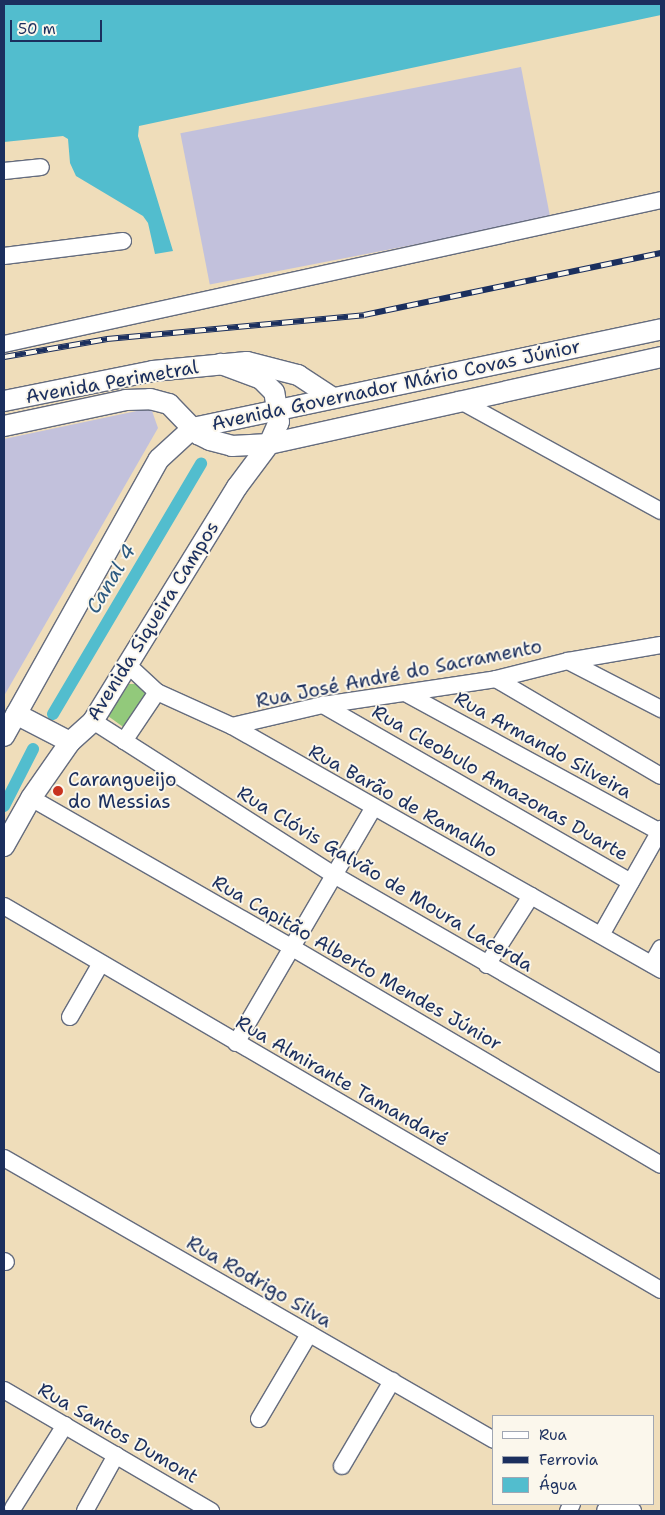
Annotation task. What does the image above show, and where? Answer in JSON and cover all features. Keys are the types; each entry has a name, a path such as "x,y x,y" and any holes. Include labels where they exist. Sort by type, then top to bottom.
{"main road":[{"name":"Avenida Governador Mário Covas Júnior","path":"193,428 278,408 661,329"},
{"name":"Avenida Governador Mário Covas Júnior","path":"193,428 221,444 269,444 459,400 661,357"},
{"name":"Avenida Perimetral","path":"4,401 153,371 247,362 268,365 298,376 333,398"},
{"path":"221,364 261,378 274,392 278,408"},
{"name":"Avenida Perimetral","path":"4,426 126,400 150,398 169,404 193,428"},
{"name":"Avenida Siqueira Campos","path":"4,846 66,740 93,721 237,486 269,444 279,422 278,408"},
{"path":"4,736 21,716 159,459 193,428"},
{"path":"21,716 66,740"},
{"path":"607,1511 614,1511"}],"street":[{"path":"4,171 42,167"},
{"path":"4,344 661,200"},
{"path":"4,256 123,241"},
{"path":"459,400 661,512"},
{"name":"Rua José André do Sacramento","path":"232,726 323,705 407,694 496,679 568,662 661,646"},
{"path":"568,662 661,708"},
{"name":"Rua Barão de Ramalho","path":"128,666 157,692 232,726 373,809 657,967"},
{"path":"496,679 661,776"},
{"path":"124,741 157,692"},
{"name":"Rua Armando Silveira","path":"407,694 660,831"},
{"name":"Rua Cleobulo Amazonas Duarte","path":"323,705 631,882"},
{"name":"Rua Clóvis Galvão de Moura Lacerda","path":"93,721 334,875 487,965 660,1062"},
{"name":"Rua Capitão Alberto Mendes Júnior","path":"31,798 291,947 661,1165"},
{"path":"236,1043 373,809"},
{"path":"601,935 660,831"},
{"path":"487,965 531,896"},
{"name":"Rua Almirante Tamandaré","path":"4,906 661,1290"},
{"path":"657,967 661,948"},
{"path":"70,1017 101,963"},
{"name":"Rua Rodrigo Silva","path":"5,1161 492,1439"},
{"path":"259,1419 309,1334"},
{"path":"342,1466 392,1381"},
{"name":"Rua Santos Dumont","path":"4,1390 116,1455 188,1505 211,1511"},
{"path":"13,1508 65,1425"},
{"path":"85,1511 116,1455"},
{"path":"610,1505 633,1511"}],"shaded area":[{"path":"521,67 550,218 210,284 180,133"},
{"path":"151,408 158,428 4,696 4,439"}],"green space":[{"path":"129,684 143,684 149,691 126,729 108,716"}],"water":[{"path":"4,4 661,4 661,15 139,126 138,136 173,251 155,254 148,223 143,216 76,176 70,163 68,139 63,136 4,142"}],"waterway":[{"name":"Canal 4","path":"53,714 201,464"},
{"name":"Canal 4","path":"4,806 33,749"}],"railway":[{"path":"4,357 107,339 364,315 661,253"}],"place":[{"name":"Carangueijo do Messias","path":"58,791"}]}
